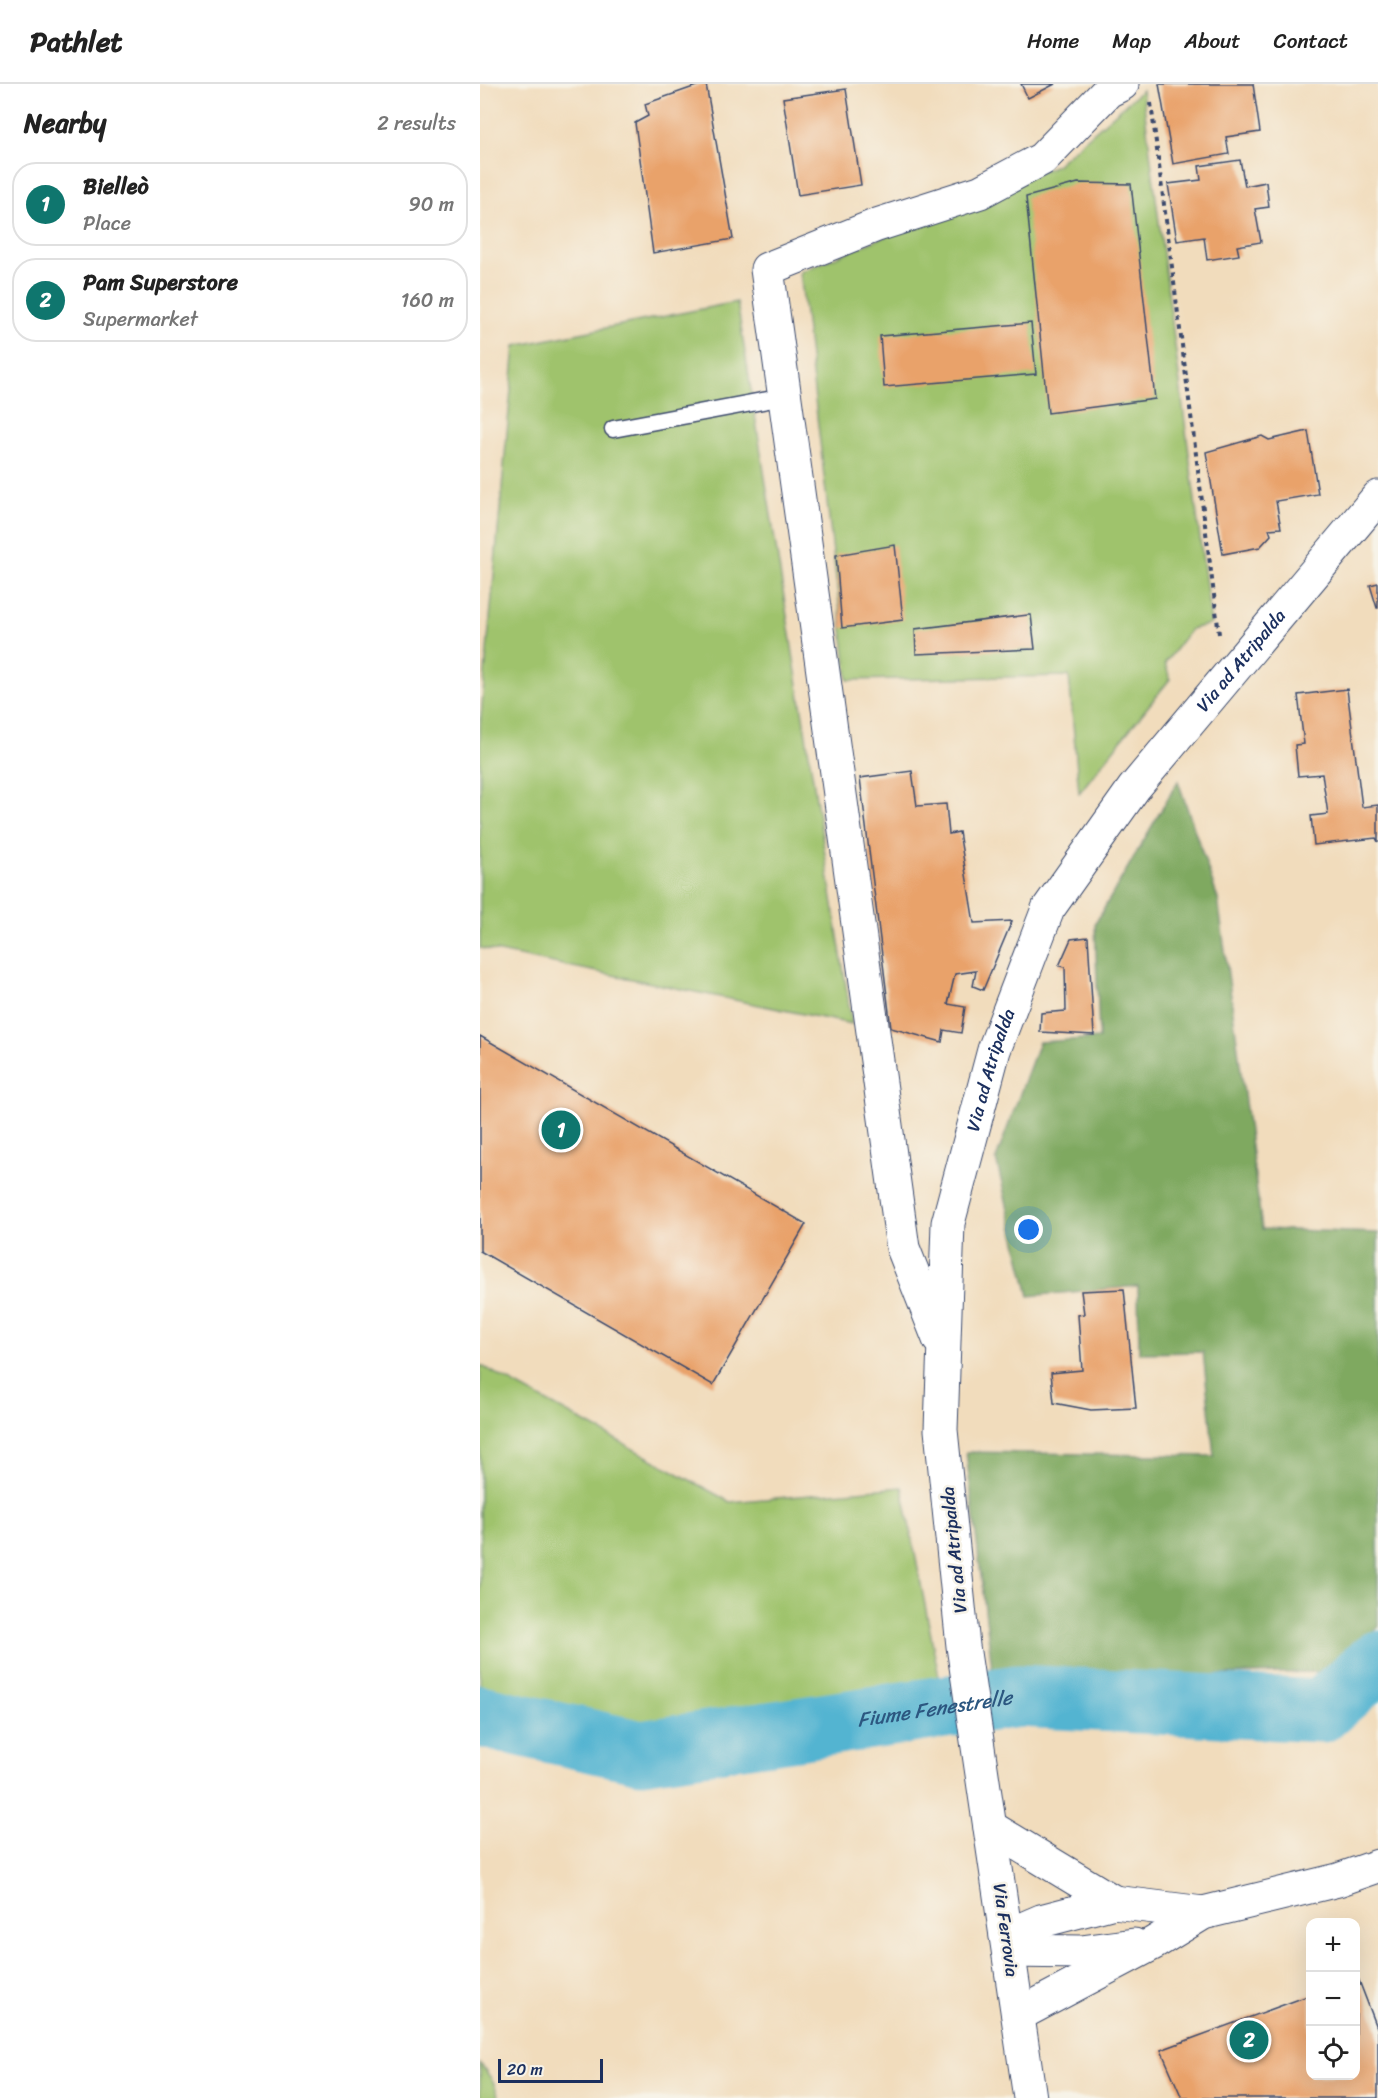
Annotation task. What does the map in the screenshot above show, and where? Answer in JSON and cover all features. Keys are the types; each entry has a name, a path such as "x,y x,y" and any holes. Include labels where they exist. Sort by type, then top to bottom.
{"street":[{"path":"944,1352 903,1248 767,269 877,225 980,192 1042,159 1108,91 1136,90"},
{"name":"Via ad Atripalda","path":"981,1762 963,1647 941,1430 948,1223 994,1050 1048,909 1134,788 1378,497"},
{"name":"Via Ferrovia","path":"981,1762 1030,2098"},
{"path":"990,1827 1114,1902"},
{"path":"1018,2015 1154,1943 1203,1913 1338,1880 1378,1866"},
{"path":"1008,1943 1041,1921 1114,1902 1203,1913"},
{"path":"1008,1943 1082,1952 1154,1943"}],"lane":[{"path":"614,429 784,397"}],"path":[{"path":"1136,90 1191,421 1225,680"}],"green space":[{"path":"1142,90 1211,624 1191,629 1165,663 1170,679 1079,793 1069,676 848,680 800,272 1056,165"},
{"path":"737,302 852,1024 480,948 480,727 515,346"},
{"path":"1178,781 1218,899 1262,1229 1378,1233 1378,1626 1345,1671 1215,1675 993,1676 966,1452 1214,1456 1203,1352 1139,1353 1138,1286 1029,1296 996,1159 1039,1042 1099,1038 1095,924"},
{"path":"480,1365 730,1502 902,1487 942,1692 646,1735 480,1704"},
{"path":"480,2063 493,2081 499,2098 480,2098"}],"building":[{"path":"706,84 733,239 653,253 635,123 648,116 645,104"},
{"path":"1021,84 1055,84 1028,98"},
{"path":"1159,84 1253,84 1260,132 1226,137 1229,154 1173,164"},
{"path":"846,89 861,185 798,195 783,98"},
{"path":"1240,160 1245,186 1266,182 1269,207 1255,209 1261,242 1237,246 1239,255 1207,260 1204,237 1177,241 1168,184 1201,180 1199,166"},
{"path":"1078,183 1131,184 1155,399 1048,413 1026,197"},
{"path":"1031,323 1036,374 884,387 880,336"},
{"path":"1308,431 1318,494 1276,501 1281,528 1269,529 1271,535 1260,547 1223,554 1206,452 1262,436 1269,440"},
{"path":"895,545 903,620 842,628 836,555"},
{"path":"1378,583 1378,608 1377,608 1370,585"},
{"path":"1031,615 1035,649 916,654 915,629"},
{"path":"1347,689 1362,807 1378,805 1378,842 1376,838 1314,845 1311,816 1328,814 1322,774 1298,776 1295,745 1304,744 1298,695"},
{"path":"912,771 917,806 946,804 949,834 959,832 974,923 1012,921 983,990 973,986 976,971 955,974 948,1004 965,1007 961,1033 944,1030 942,1042 891,1028 860,778"},
{"path":"1088,937 1094,1035 1040,1032 1041,1013 1066,1011 1065,967 1059,966 1071,939"},
{"path":"480,1036 806,1224 713,1385 480,1251"},
{"path":"1124,1289 1136,1408 1091,1410 1054,1403 1051,1373 1082,1370 1078,1315 1084,1314 1081,1291"},
{"path":"1360,1983 1378,2030 1378,2098 1182,2098 1161,2050 1306,1996 1306,2080 1360,2080"}],"waterway":[{"name":"Fiume Fenestrelle","path":"480,1716 641,1752 1018,1696 1321,1711 1378,1662"}],"place":[{"name":"Bielleò","path":"561,1130"},
{"name":"Pam Superstore","path":"1249,2040"}]}
